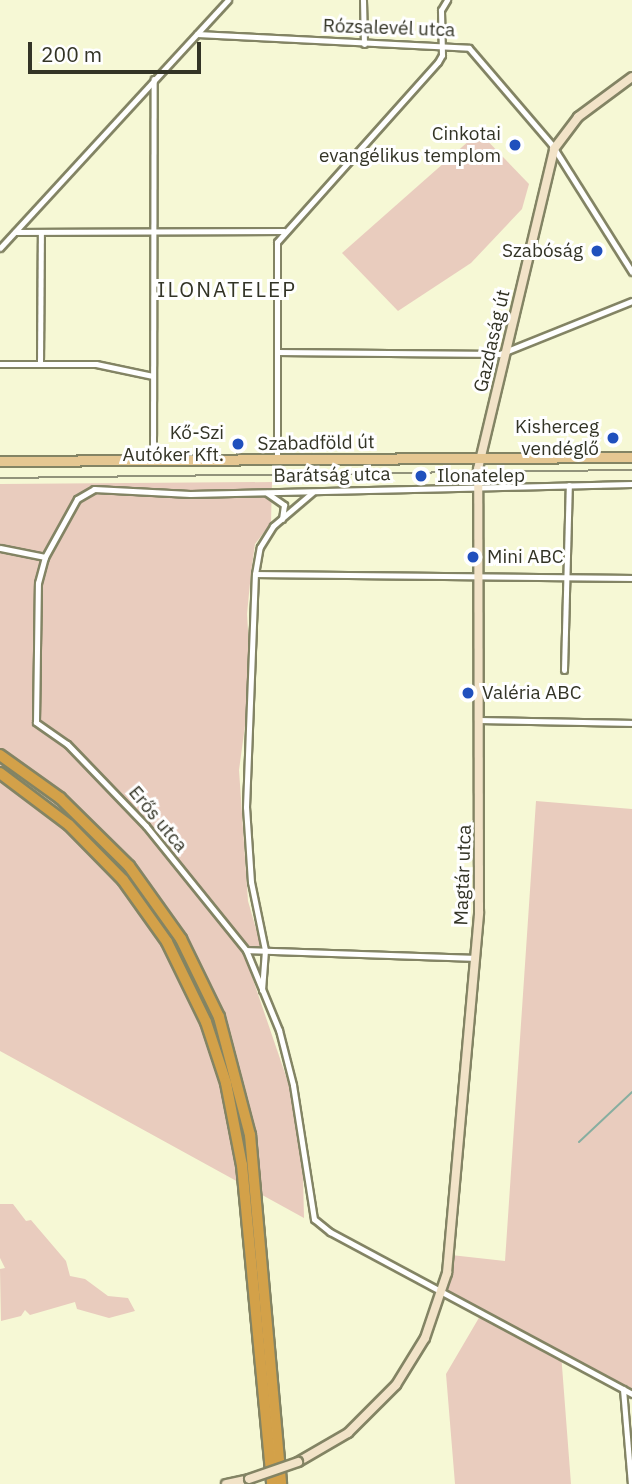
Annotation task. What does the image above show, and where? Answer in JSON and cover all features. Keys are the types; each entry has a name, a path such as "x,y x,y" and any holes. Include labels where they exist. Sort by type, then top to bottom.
{"highway":[{"path":"0,755 61,798 129,866 181,939 219,1017 237,1071 250,1135 281,1484"},
{"path":"0,773 55,813 123,880 167,942 206,1022 226,1083 242,1165 272,1484"}],"main road":[{"name":"Szabadföld út","path":"0,461 153,463 632,457"}],"street":[{"path":"0,248 228,0"},
{"path":"363,0 364,44"},
{"path":"277,462 277,242 284,231 438,62 443,47 441,10 447,0"},
{"name":"Rózsalevél utca","path":"197,34 469,48 480,56 554,149 632,272"},
{"path":"554,149 578,117 632,77"},
{"path":"153,463 154,79"},
{"name":"Gazdaság út","path":"481,458 554,149"},
{"path":"15,232 284,231"},
{"path":"40,364 41,232"},
{"path":"277,352 506,352 632,301"},
{"path":"0,364 96,364 153,376"},
{"name":"Magtár utca","path":"226,1484 298,1462 348,1433 390,1393 419,1349 443,1291 452,1246 475,958 481,720 481,458"},
{"name":"Barátság utca","path":"77,499 94,489 264,492 632,484"},
{"path":"564,670 569,485"},
{"path":"262,990 265,950 251,882 246,807 255,574 260,547 282,519 315,491"},
{"path":"264,492 281,499 282,519"},
{"name":"Erős utca","path":"77,499 46,557 38,583 36,722 67,744 138,817 246,950 293,1085 314,1219 443,1291"},
{"path":"0,548 46,557"},
{"path":"255,574 632,579"},
{"path":"481,720 632,723"},
{"path":"246,950 475,958"},
{"path":"443,1291 632,1394"},
{"path":"623,1389 631,1484"}],"shaded area":[{"path":"479,132 529,184 522,209 471,263 398,311 342,253"},
{"path":"272,482 271,523 255,544 251,573 247,614 251,682 239,770 248,901 263,953 245,956 290,1088 303,1175 304,1218 0,1051 0,484"},
{"path":"536,801 632,809 632,1390 561,1353 571,1484 455,1484 446,1374 480,1316 446,1295 451,1255 505,1261"},
{"path":"0,1204 13,1204 26,1221 31,1220 66,1261 70,1276 85,1279 108,1296 128,1298 135,1311 109,1318 77,1309 75,1302 30,1315 25,1310 21,1316 1,1321 0,1269 5,1268 0,1258"}],"waterway":[{"path":"579,1142 632,1092"}],"tram line":[{"path":"0,478 632,470"}],"place":[{"name":"Cinkotai evangélikus templom","path":"515,145"},
{"name":"Szabóság","path":"597,251"},
{"name":"Kisherceg vendéglő","path":"613,438"},
{"name":"Kő-Szi Autóker Kft.","path":"238,444"},
{"name":"Ilonatelep","path":"421,476"},
{"name":"Mini ABC","path":"473,557"},
{"name":"Valéria ABC","path":"468,693"}],"district":[{"name":"ILONATELEP","path":"227,289"}]}
